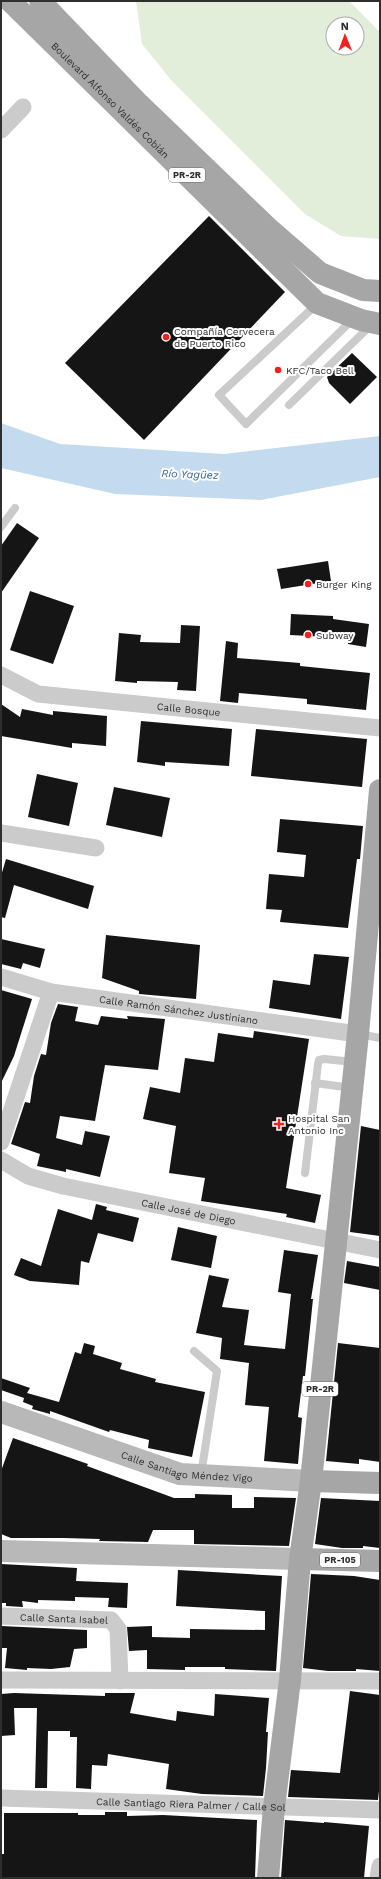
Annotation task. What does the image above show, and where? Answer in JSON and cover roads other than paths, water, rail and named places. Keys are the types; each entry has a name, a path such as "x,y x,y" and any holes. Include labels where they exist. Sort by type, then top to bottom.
{"main road":[{"name":"Boulevard Alfonso Valdés Cobián","path":"10,1 317,303 369,322"},
{"name":"Boulevard Alfonso Valdés Cobián","path":"40,1 139,104 267,227 320,273 363,290 380,291"},
{"path":"320,273 369,279 380,277"},
{"name":"PR-2R","path":"268,1878 274,1807 290,1680 300,1560 311,1481 335,1242 358,1034 375,901 380,790"},
{"name":"Calle Santiago Méndez Vigo","path":"311,1481 380,1483"},
{"name":"PR-105","path":"300,1560 380,1561"}],"street":[{"path":"1,130 23,107"},
{"name":"Calle Bosque","path":"1,675 38,694 380,728"},
{"path":"1,833 96,848"},
{"name":"Calle Ramón Sánchez Justiniano","path":"1,977 51,992 358,1034"},
{"path":"1,1142 51,992"},
{"name":"Calle José de Diego","path":"1,1160 28,1176 63,1186 380,1250"},
{"name":"Calle Santiago Méndez Vigo","path":"1,1412 180,1474 311,1481"},
{"path":"1,1551 300,1560"},
{"name":"Calle Santa Isabel","path":"1,1616 111,1620 118,1629 120,1681"},
{"path":"1,1680 380,1681"},
{"name":"Calle Santiago Riera Palmer / Calle Sol","path":"1,1798 380,1810"},
{"path":"378,1878 380,1866"}],"lane":[{"path":"317,303 219,395 246,424 369,322"},
{"path":"289,405 369,322"},
{"path":"1,527 15,508"},
{"path":"358,1034 380,1038"},
{"path":"305,1173 319,1060 324,1059 355,1062"},
{"path":"315,1083 352,1088"},
{"path":"194,1351 217,1371 200,1476"}],"water":[{"name":"Río Yagüez","path":"1,423 60,444 224,454 380,436 380,477 261,500 115,494 1,468"}],"place":[{"name":"Compañía Cervecera de Puerto Rico","path":"166,337"},
{"name":"KFC/Taco Bell","path":"278,370"},
{"name":"Burger King","path":"308,584"},
{"name":"Subway","path":"308,635"},
{"name":"Hospital San Antonio Inc","path":"279,1124"}]}
